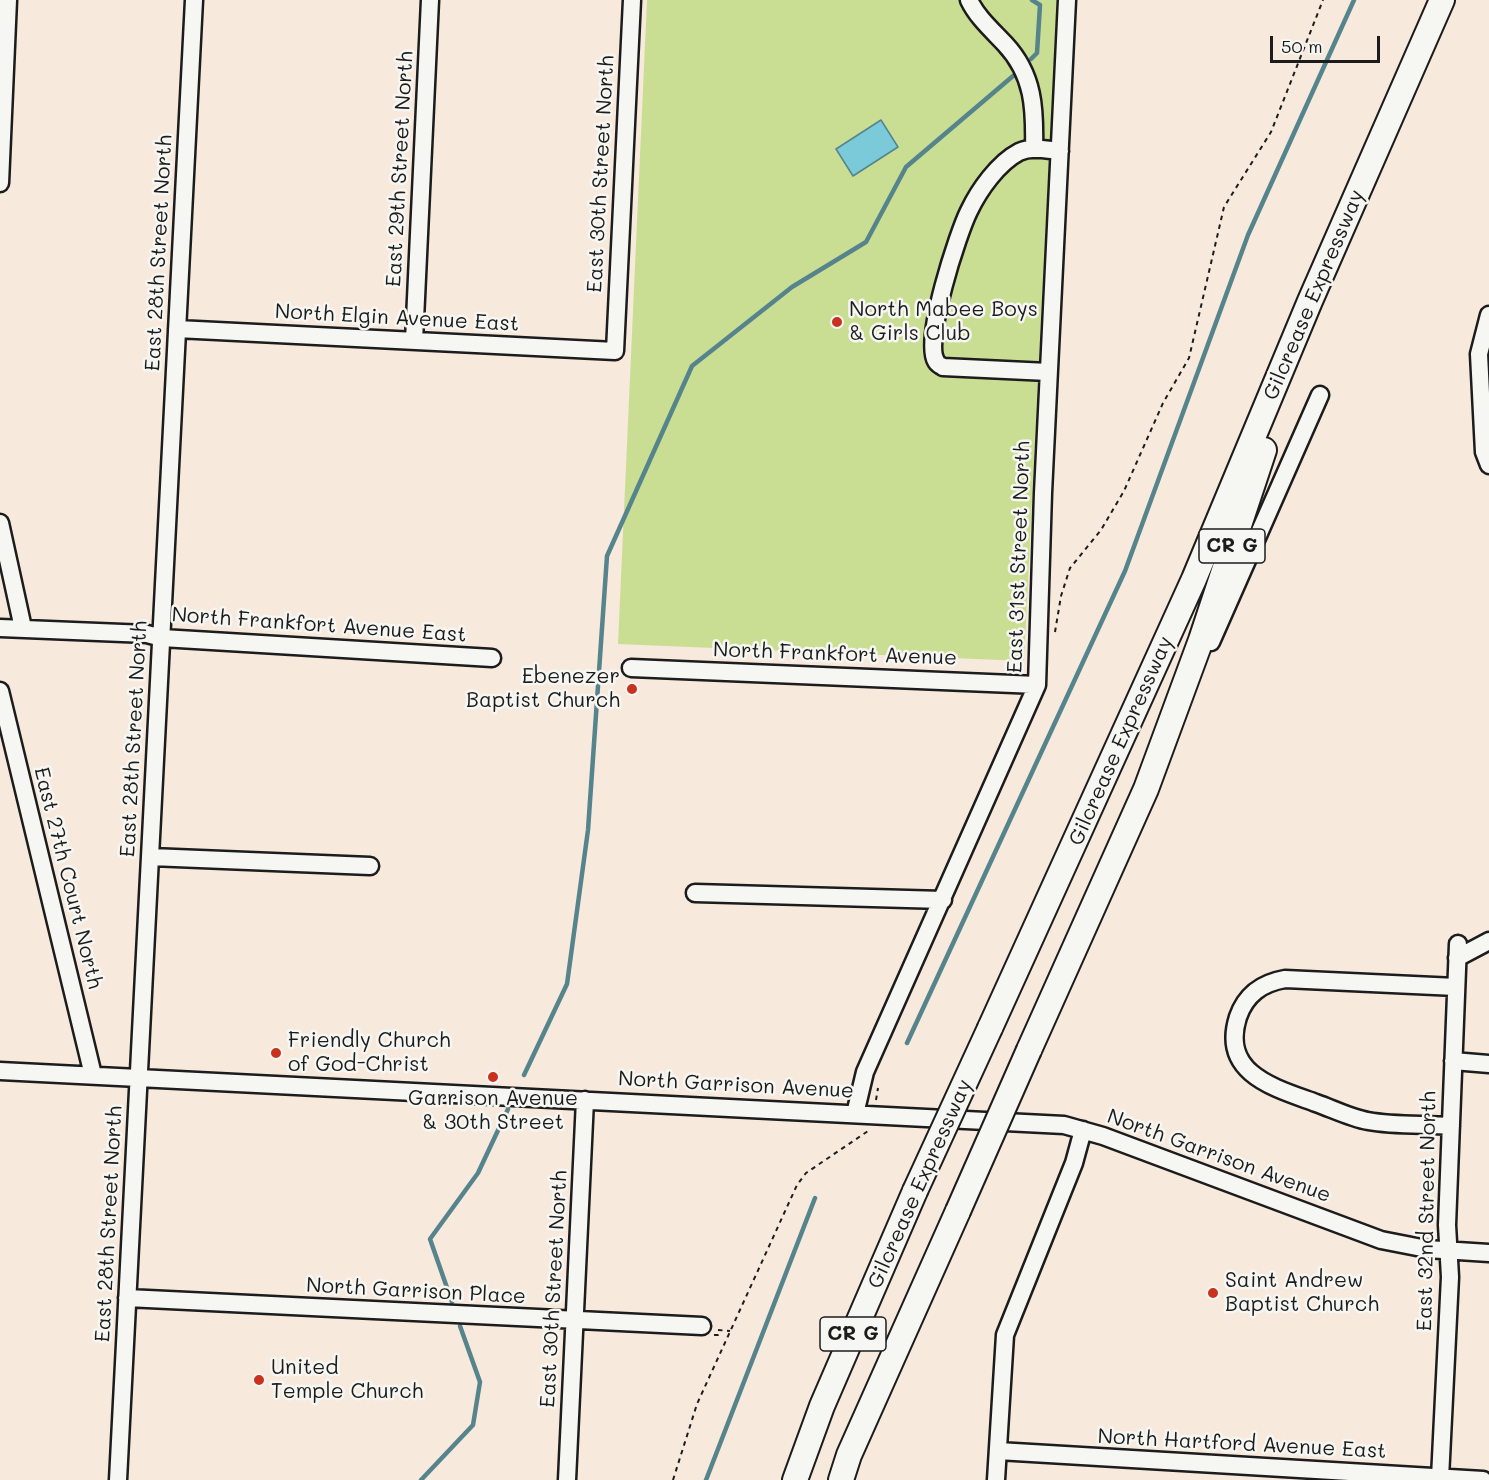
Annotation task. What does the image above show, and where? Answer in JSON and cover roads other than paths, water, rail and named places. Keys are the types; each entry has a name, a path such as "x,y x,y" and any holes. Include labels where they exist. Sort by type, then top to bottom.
{"highway":[{"name":"Gilcrease Expressway","path":"795,1480 822,1406 915,1191 1194,579 1310,301 1442,0"},
{"name":"CR G","path":"1146,789 1202,640 1288,377 1310,301"},
{"name":"Gilcrease Expressway","path":"841,1480 854,1444 1146,789"}],"street":[{"path":"0,183 8,0"},
{"name":"East 28th Street North","path":"118,1480 194,0"},
{"name":"East 29th Street North","path":"414,341 430,0"},
{"name":"East 30th Street North","path":"615,351 632,0"},
{"path":"969,0 975,12 1011,51 1026,73 1034,107 1034,149"},
{"name":"East 31st Street North","path":"855,1114 865,1072 1037,685 1048,372 1067,0"},
{"path":"1048,372 943,367 936,361 934,352 940,300 969,211 989,180 1009,160 1022,151 1034,149 1060,151"},
{"path":"1488,319 1479,354 1479,387 1484,452 1489,465"},
{"name":"North Elgin Avenue East","path":"177,329 615,351"},
{"name":"Gilcrease Expressway","path":"1146,789 1320,395"},
{"path":"0,523 23,628"},
{"name":"North Frankfort Avenue East","path":"0,628 147,634 162,638 492,658"},
{"name":"North Frankfort Avenue","path":"631,668 1037,685"},
{"name":"East 27th Court North","path":"0,691 93,1075"},
{"path":"151,857 370,866"},
{"path":"695,894 943,900"},
{"name":"East 32nd Street North","path":"1440,1478 1450,1277 1448,1251 1451,1126 1458,951 1489,941"},
{"path":"1451,1126 1368,1121 1270,1086 1245,1067 1235,1040 1242,1006 1248,997 1270,982 1285,979 1456,987"},
{"path":"1453,1061 1489,1064"},
{"name":"North Garrison Avenue","path":"0,1071 1043,1123 1083,1130 1381,1240 1406,1246 1489,1253"},
{"name":"East 30th Street North","path":"567,1480 585,1100"},
{"path":"996,1480 1005,1335 1074,1163 1083,1130"},
{"name":"North Garrison Place","path":"127,1298 575,1322 702,1326"},
{"name":"North Hartford Avenue East","path":"998,1451 1484,1480"}],"water":[{"path":"881,120 898,147 853,176 836,149"}],"waterway":[{"path":"1031,59 1037,53 1040,5 1032,0"},
{"path":"907,1043 1125,571 1248,235 1354,0"},
{"path":"524,1075 567,984 588,830 607,556 692,366 792,287 866,242 906,167 1013,76"},
{"path":"452,1302 430,1239 478,1173 508,1109"},
{"path":"706,1480 815,1198"},
{"path":"421,1480 473,1425 480,1382 460,1326"}],"place":[{"name":"North Mabee Boys & Girls Club","path":"837,322"},
{"name":"Ebenezer Baptist Church","path":"632,689"},
{"name":"Friendly Church of God-Christ","path":"276,1053"},
{"name":"Garrison Avenue & 30th Street","path":"493,1077"},
{"name":"Saint Andrew Baptist Church","path":"1213,1293"},
{"name":"United Temple Church","path":"259,1380"}]}
